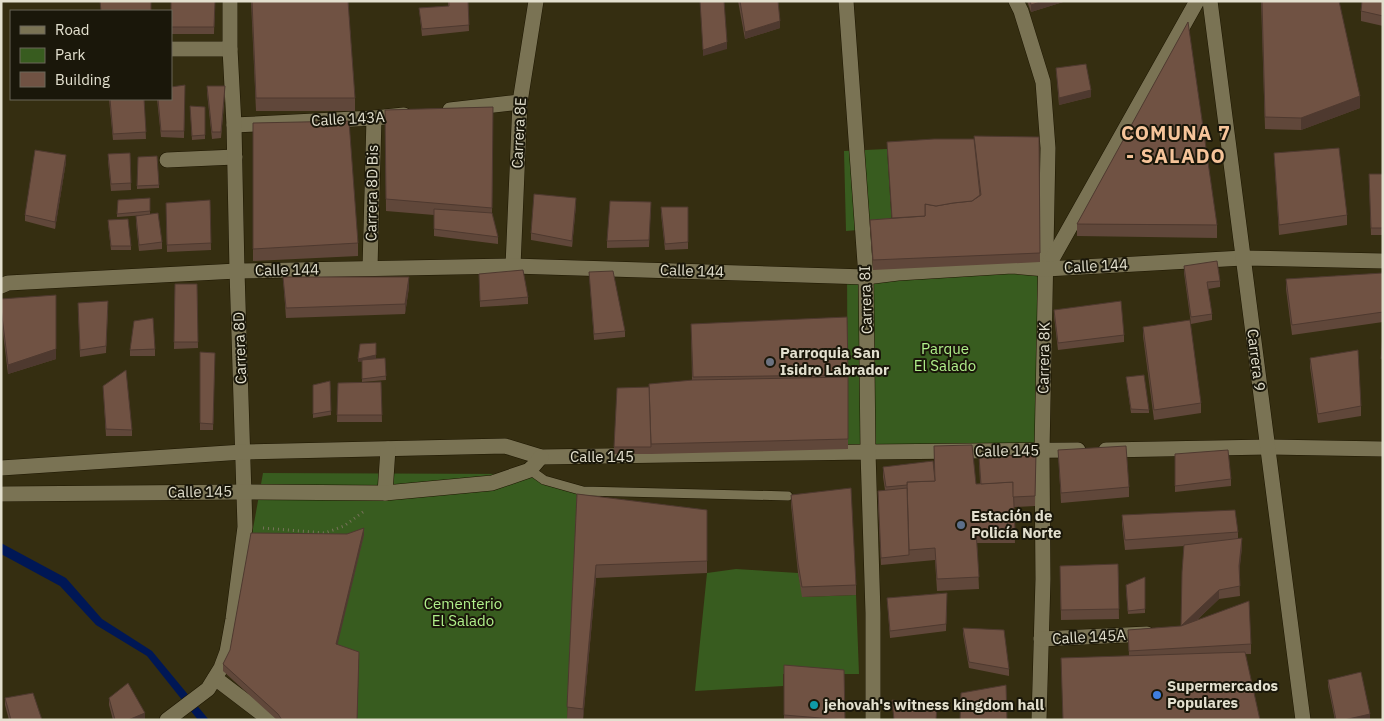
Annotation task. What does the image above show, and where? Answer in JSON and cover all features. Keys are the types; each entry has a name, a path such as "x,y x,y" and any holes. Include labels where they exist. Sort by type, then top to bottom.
{"street":[{"name":"Carrera 8D","path":"211,683 226,652 234,618 245,527 230,1"},
{"name":"Carrera 8E","path":"513,266 520,102 536,1"},
{"name":"Carrera 8I","path":"846,1 866,277 868,452 873,613 873,720"},
{"name":"Carrera 8K","path":"1016,1 1021,11 1043,82 1048,148 1042,450 1041,639 1038,720"},
{"path":"1046,269 1197,1"},
{"name":"Carrera 9","path":"1210,1 1303,720"},
{"path":"172,49 230,49"},
{"name":"Calle 143A","path":"234,125 374,118 520,102"},
{"name":"Carrera 8D Bis","path":"370,268 374,118"},
{"path":"167,160 235,157"},
{"name":"Calle 144","path":"1,286 8,283 237,271 370,268 513,266 866,277 898,273 1012,266 1046,269 1243,258 1383,261"},
{"name":"Calle 145","path":"1,468 243,452 505,446 534,455 1268,447 1383,449"},
{"path":"384,493 388,449"},
{"path":"530,470 534,455"},
{"path":"20,466 22,494"},
{"name":"Calle 145","path":"1,494 384,493 492,483 530,470"},
{"name":"Calle 145A","path":"1041,639 1166,633"},
{"path":"173,716 211,683 270,720"}],"lane":[{"path":"530,470 544,480 583,491 788,496"}],"path":[{"path":"245,527 325,533 344,526 384,493"}],"green space":[{"path":"887,149 892,227 846,231 844,151"},
{"name":"Parque El Salado","path":"1040,262 1035,446 848,449 847,272"},
{"name":"Cementerio El Salado","path":"263,473 527,474 578,485 567,720 357,720 359,659 336,651 251,540"},
{"path":"736,569 798,573 803,597 856,595 859,674 783,674 783,686 695,691 707,573"}],"shaded area":[{"path":"1,543 66,578 102,619 152,651 209,720 198,720 147,656 96,625 60,586 1,554"}],"building":[{"path":"100,1 151,1 151,10 101,10"},
{"path":"171,1 215,1 214,27 172,27"},
{"path":"252,1 348,1 355,98 256,98"},
{"path":"449,1 468,1 469,25 422,29 419,8 449,6"},
{"path":"700,1 724,1 727,42 703,50"},
{"path":"740,1 778,1 780,21 745,32"},
{"path":"1030,1 1043,1 1031,5"},
{"path":"1262,1 1339,1 1360,96 1301,118 1265,117"},
{"path":"1362,1 1383,1 1383,16 1361,11"},
{"path":"1188,22 1217,225 1077,224"},
{"path":"1086,64 1091,90 1059,98 1056,68"},
{"path":"185,85 184,131 161,131 158,100 172,100 172,87"},
{"path":"207,86 225,86 221,132 212,132"},
{"path":"110,100 144,100 146,132 113,134"},
{"path":"190,106 205,107 205,135 192,136"},
{"path":"493,107 492,208 386,199 385,110"},
{"path":"349,121 358,243 253,249 253,123"},
{"path":"974,136 1039,137 1040,253 873,260 870,220 925,216 925,204 936,206 972,201 981,195"},
{"path":"974,139 980,195 972,201 936,206 925,204 925,216 892,218 887,142"},
{"path":"1339,148 1347,215 1279,225 1274,153"},
{"path":"35,150 66,155 55,222 25,215"},
{"path":"130,153 131,183 111,184 108,154"},
{"path":"157,156 159,185 137,186 138,157"},
{"path":"1369,174 1383,174 1383,228 1371,228"},
{"path":"534,194 576,198 572,241 531,233"},
{"path":"150,198 150,211 117,214 118,200"},
{"path":"210,200 211,243 167,245 166,203"},
{"path":"610,201 651,202 649,240 607,241"},
{"path":"661,207 688,207 688,242 665,244"},
{"path":"434,209 492,213 498,237 434,229"},
{"path":"158,213 162,242 139,245 136,216"},
{"path":"128,219 131,246 111,246 108,220"},
{"path":"1217,261 1220,281 1207,282 1212,314 1191,317 1184,266"},
{"path":"523,270 528,297 480,301 479,274"},
{"path":"613,271 625,331 594,334 589,272"},
{"path":"1383,273 1383,312 1292,325 1286,279"},
{"path":"283,277 409,277 405,304 286,308"},
{"path":"175,284 197,284 198,342 174,342"},
{"path":"56,295 56,349 8,365 1,299"},
{"path":"108,301 106,346 80,350 78,303"},
{"path":"1121,301 1124,335 1058,343 1054,310"},
{"name":"Parroquia San Isidro Labrador","path":"847,317 848,375 693,377 691,324"},
{"path":"153,318 155,349 130,350 134,321"},
{"path":"1190,320 1201,403 1154,410 1143,327"},
{"path":"1383,335 1383,358 1381,359"},
{"path":"376,343 376,355 358,359 360,344"},
{"path":"1358,350 1361,406 1318,414 1310,358"},
{"path":"200,352 215,353 213,424 200,423"},
{"path":"385,358 386,376 362,379 362,360"},
{"path":"126,370 132,430 106,429 103,386"},
{"path":"1144,375 1149,410 1131,409 1126,377"},
{"path":"848,377 848,439 651,444 649,384 693,380"},
{"path":"330,381 331,411 313,414 313,385"},
{"path":"381,382 382,415 337,415 338,383"},
{"path":"649,387 651,447 614,447 617,388"},
{"name":"Estación de Policía Norte","path":"972,445 976,484 1013,482 1015,530 976,531 979,577 937,579 935,548 909,550 907,482 935,481 934,446"},
{"path":"1126,446 1129,487 1061,493 1058,450"},
{"path":"1228,450 1231,479 1175,486 1175,454"},
{"path":"1036,454 1035,496 1013,497 1013,482 981,484 979,457"},
{"path":"933,461 935,481 907,482 907,485 886,487 883,467"},
{"path":"851,488 856,585 802,587 791,495"},
{"path":"907,488 909,555 881,558 878,491"},
{"path":"577,494 707,510 707,561 596,565 583,709 567,707"},
{"path":"1235,510 1238,532 1125,540 1122,515"},
{"path":"364,528 336,644 359,652 357,720 282,720 278,714 223,664 230,650 251,533 347,534"},
{"path":"1242,538 1239,566 1240,586 1219,590 1181,626 1184,545"},
{"path":"1118,564 1119,609 1061,610 1060,566"},
{"path":"1145,577 1145,609 1128,611 1126,585"},
{"path":"947,593 946,624 890,631 887,598"},
{"path":"1249,601 1251,644 1129,651 1128,630 1181,626"},
{"path":"963,628 1004,630 1009,669 969,662"},
{"name":"Supermercados Populares","path":"1245,652 1260,720 1063,720 1061,658"},
{"name":"jehovah's witness kingdom hall","path":"784,665 844,670 845,720 784,715"},
{"path":"1361,672 1370,714 1336,720 1328,680"},
{"path":"128,683 145,713 128,720 115,720 109,698"},
{"path":"1006,685 1007,720 960,720 961,693"},
{"path":"33,693 42,720 11,720 5,698"},
{"path":"892,700 937,706 936,720 894,720"}],"place":[{"name":"Parroquia San Isidro Labrador","path":"770,362"},
{"name":"Estación de Policía Norte","path":"961,525"},
{"name":"Supermercados Populares","path":"1157,695"},
{"name":"jehovah's witness kingdom hall","path":"814,705"}],"district":[{"name":"COMUNA 7 - SALADO","path":"1176,144"}]}
